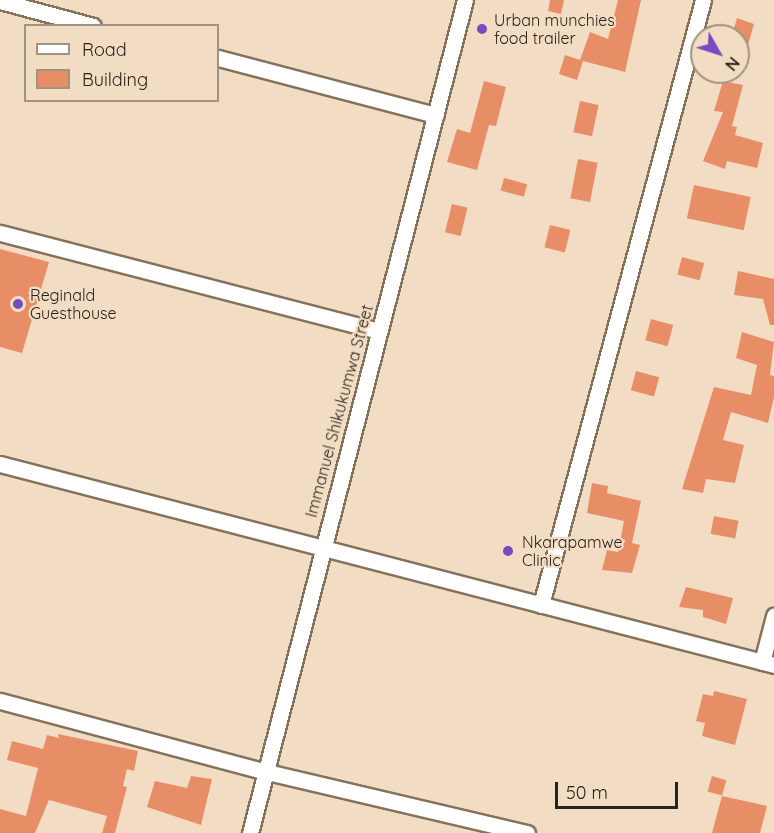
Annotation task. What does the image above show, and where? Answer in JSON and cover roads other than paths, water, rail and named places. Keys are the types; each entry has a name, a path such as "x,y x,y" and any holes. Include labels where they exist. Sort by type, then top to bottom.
{"street":[{"name":"Immanuel Shikukumwa Street","path":"250,833 267,772 321,546 465,0"},
{"path":"541,605 703,0"},
{"path":"0,1 86,24"},
{"path":"219,58 436,115"},
{"path":"0,233 379,331"},
{"path":"0,464 768,663 774,616"},
{"path":"0,701 267,772 527,833"}],"place":[{"name":"Urban munchies food trailer","path":"482,29"},
{"name":"Reginald Guesthouse","path":"18,304"},
{"name":"Nkarapamwe Clinic","path":"508,551"}]}
